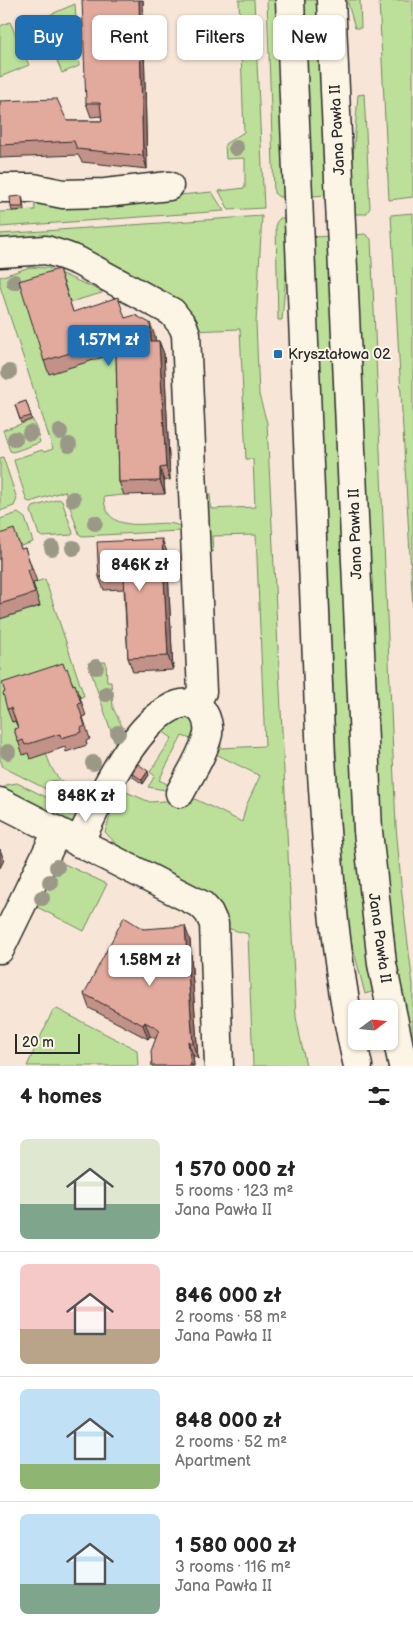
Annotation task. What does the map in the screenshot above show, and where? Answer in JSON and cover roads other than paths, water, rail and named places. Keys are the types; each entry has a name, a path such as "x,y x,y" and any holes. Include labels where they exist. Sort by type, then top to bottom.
{"main road":[{"path":"290,0 321,759 328,862 342,989 358,1066"},
{"name":"Jana Pawła II","path":"331,0 368,831 382,964 403,1066"},
{"path":"0,188 33,188 63,194 105,193 169,186"},
{"path":"0,253 46,250 78,261 172,312 183,326 186,334 202,692 193,704"},
{"path":"0,949 68,838 96,810 140,735 154,720 172,707 187,702 193,704 206,718 208,732 205,744 180,793"},
{"path":"0,802 68,838 154,879 202,904 207,909 212,918 219,1066"}],"place":[{"name":"Kryształowa 02","path":"278,354"}]}
